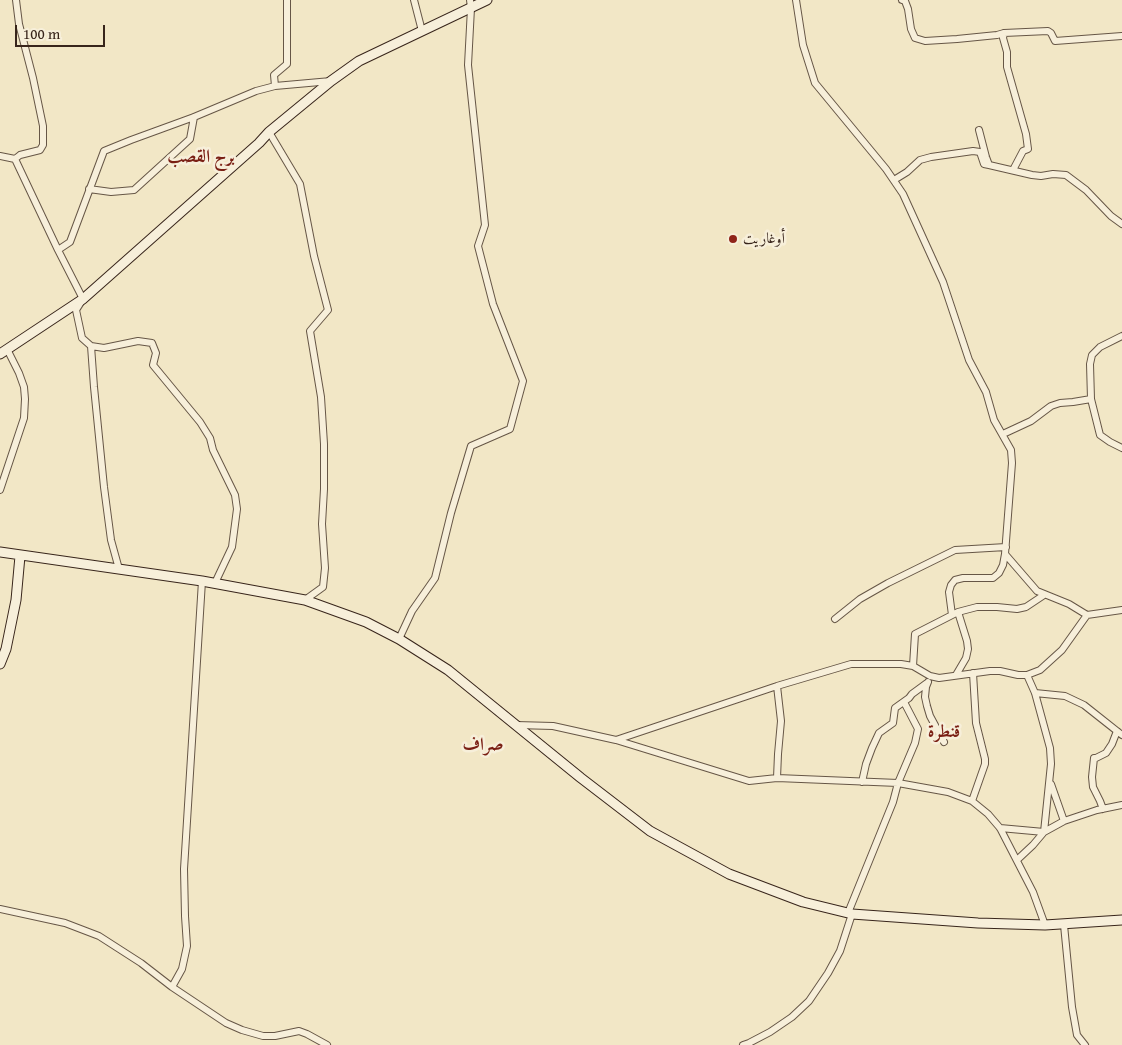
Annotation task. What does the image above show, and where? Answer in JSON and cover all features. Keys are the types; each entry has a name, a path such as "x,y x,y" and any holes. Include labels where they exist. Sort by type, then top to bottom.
{"main road":[{"path":"4,351 83,299 259,143 269,132 331,81 361,60 422,31 470,4 488,0"},
{"path":"0,552 202,581 304,600 366,622 448,670 650,831 728,874 803,902 850,914 978,923 1064,925 1122,920"},
{"path":"0,664 6,649 16,600 20,556"}],"street":[{"path":"0,156 15,159 20,155 40,150 42,145 43,126 19,24 16,0"},
{"path":"274,86 274,75 287,64 287,0"},
{"path":"414,0 422,31"},
{"path":"796,0 803,45 815,83 886,169 902,194 943,282 969,360 986,392 994,420 1011,450 1012,463 1006,551 1003,565 999,573 993,578 963,578 955,580 949,592 955,614 968,641 966,658 956,675"},
{"path":"902,0 906,1 911,29 915,38 925,41 956,40 1004,33 1048,31 1055,41 1122,36"},
{"path":"399,640 412,611 435,578 451,513 471,446 510,428 523,382 493,304 478,246 485,224 468,65 470,4"},
{"path":"1004,33 1007,67 1026,134 1028,149 1023,151 1012,170"},
{"path":"58,250 70,242 104,151 194,118 256,91 274,86 331,81"},
{"path":"89,189 111,192 134,190 190,139 194,118"},
{"path":"979,130 989,165"},
{"path":"269,132 300,184 314,256 328,310 310,331 321,397 324,444 322,524 325,568 323,587 304,600"},
{"path":"981,138 978,145 984,164 1032,175 1066,175 1086,190 1111,216 1122,224"},
{"path":"894,180 907,172 920,160 973,151 980,152"},
{"path":"15,159 83,299 76,310 82,338 91,346 104,348 138,342 152,343 156,353 153,365 194,414 210,438 213,450 235,495 237,509 232,546 214,583"},
{"path":"1122,336 1100,347 1092,355 1090,364 1091,399 1100,435 1122,448"},
{"path":"91,346 104,487 112,540 119,569"},
{"path":"0,490 24,418 25,399 24,388 19,374 4,351"},
{"path":"1003,434 1031,420 1051,406 1091,399"},
{"path":"835,619 860,599 955,550 1006,551"},
{"path":"1006,551 1037,591 1044,595 1069,604 1087,614 1122,610"},
{"path":"172,987 182,969 188,946 184,916 184,869 202,581"},
{"path":"913,666 915,634 955,614 976,607 997,606 1017,609 1044,595"},
{"path":"616,740 777,686 851,664 901,664 913,666 930,676 939,678 990,671 1027,675 1040,670 1062,650 1087,614"},
{"path":"972,801 985,764 976,723 974,673"},
{"path":"1027,675 1035,693 1050,748 1050,781 1044,832"},
{"path":"930,676 925,696 926,706 944,742"},
{"path":"862,782 872,748 879,733 893,723 895,708 927,684"},
{"path":"777,686 781,721 777,778"},
{"path":"1035,693 1065,696 1078,702 1120,733 1106,753 1094,758 1093,787 1103,809"},
{"path":"743,1045 770,1032 792,1017 808,1001 828,973 840,951 850,914 893,802 898,783 915,743 918,730 904,702"},
{"path":"516,725 553,726 616,740 749,782 777,778 898,783 948,792 972,801 988,814 1000,828 1033,892 1045,925"},
{"path":"1050,781 1064,822"},
{"path":"1017,860 1044,832 1064,822 1103,809 1122,805"},
{"path":"1000,828 1044,832"},
{"path":"0,909 65,924 99,936 226,1023 242,1030 263,1036 299,1032 307,1034 327,1045"},
{"path":"1064,925 1072,1007 1077,1036 1085,1045"}],"place":[{"name":"أوغاريت","path":"733,239"}],"district":[{"name":"برج القصب","path":"201,157"},
{"name":"قنطرة","path":"944,732"},
{"name":"صراف","path":"483,745"}]}
